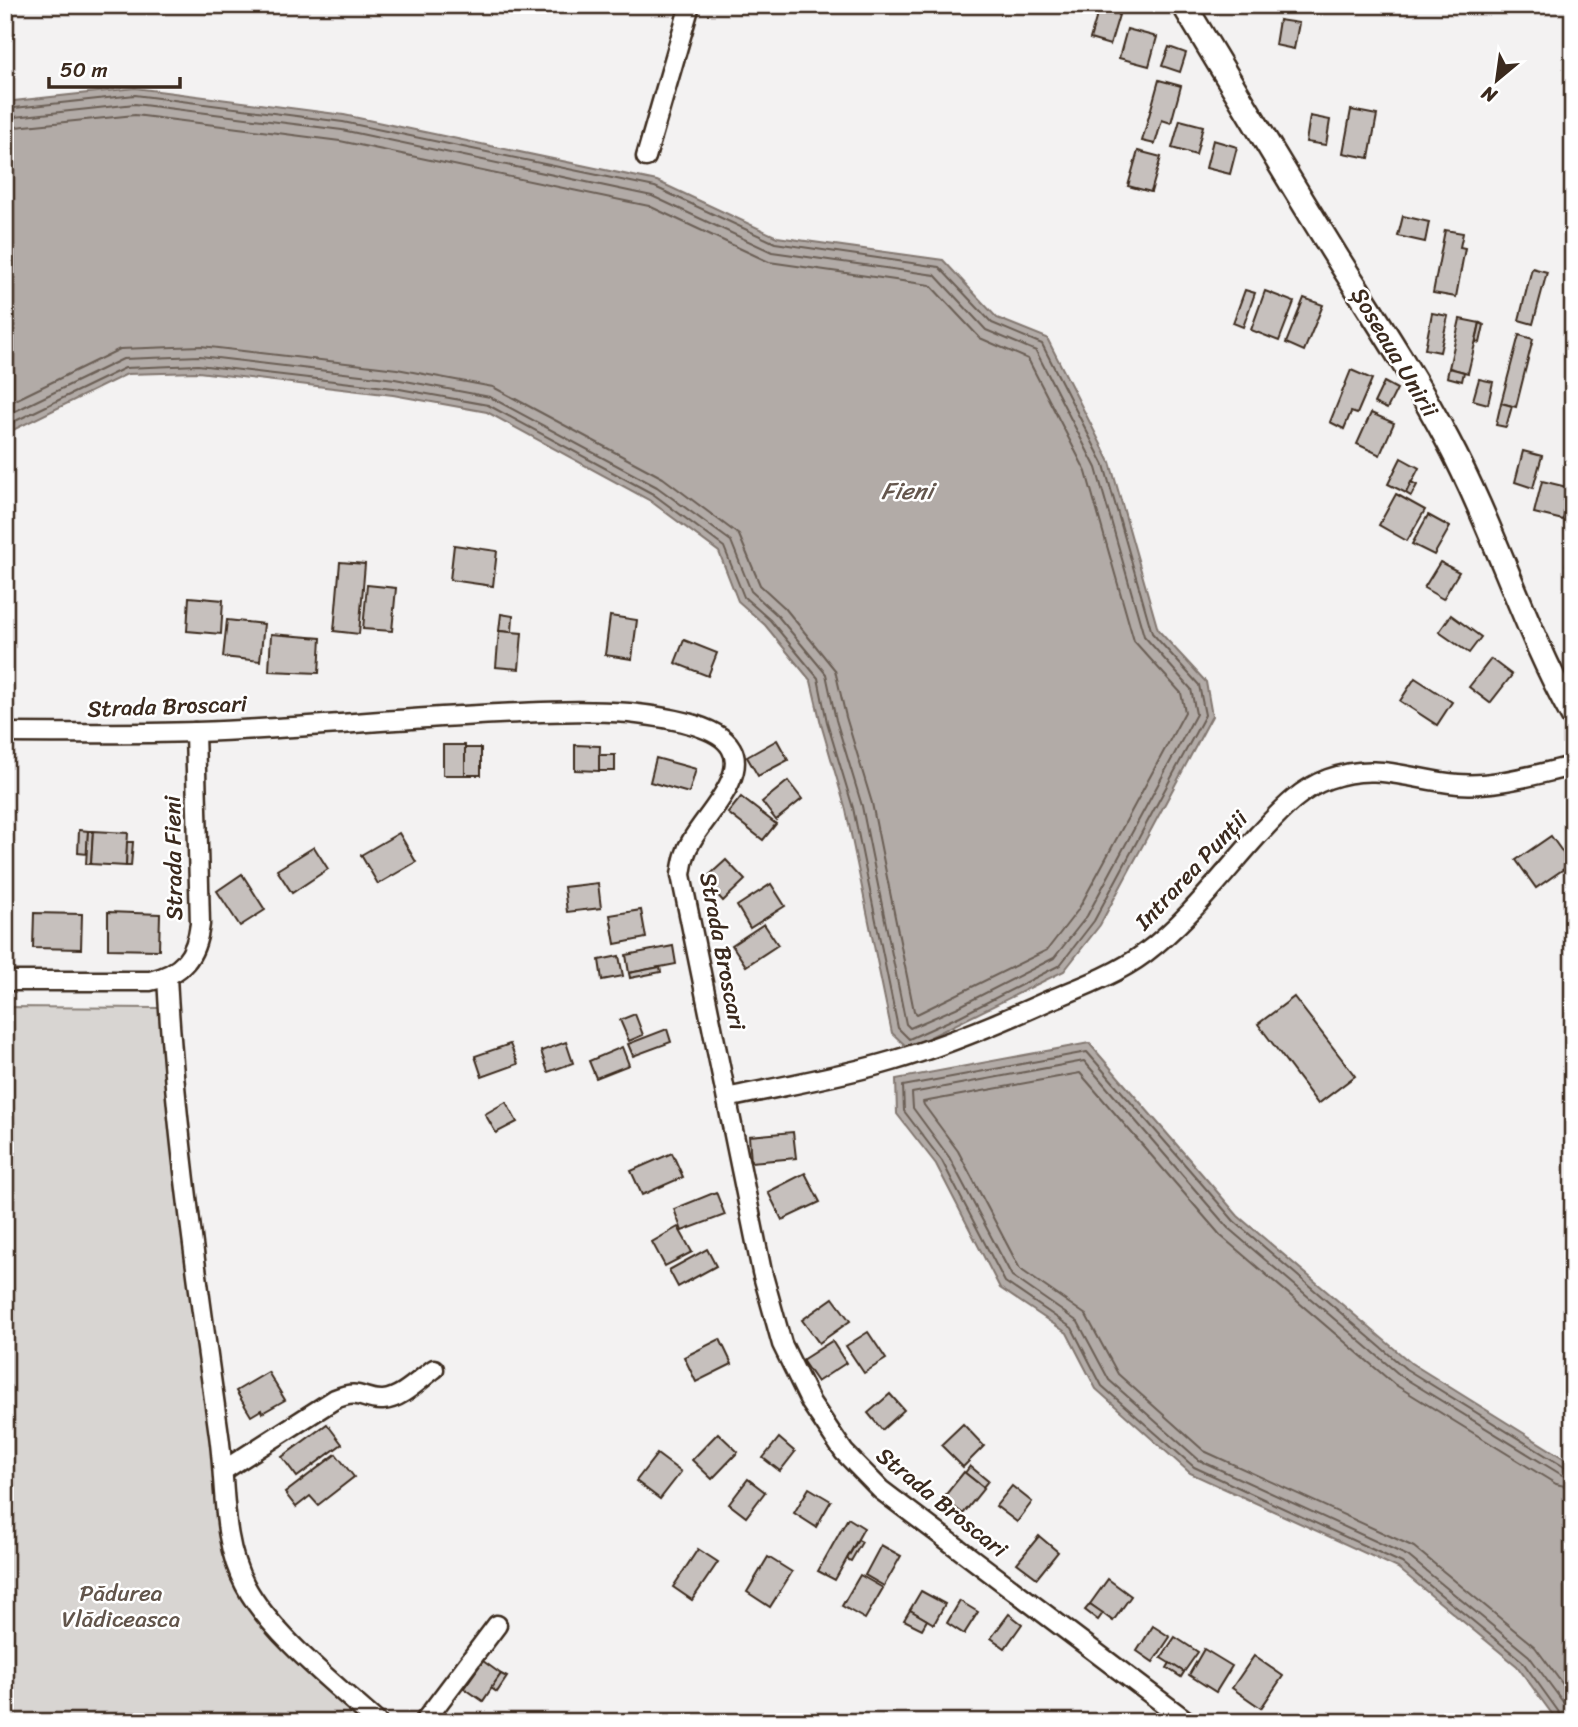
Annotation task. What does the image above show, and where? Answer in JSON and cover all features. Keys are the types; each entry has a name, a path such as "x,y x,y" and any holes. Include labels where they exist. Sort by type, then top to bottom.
{"main road":[{"name":"Șoseaua Unirii","path":"1184,5 1419,388 1449,442 1556,685 1573,716"}],"street":[{"path":"646,156 690,5"},
{"name":"Strada Broscari","path":"5,733 195,732 511,713 629,713 707,729 723,737 732,749 736,761 733,775 724,793 692,839 683,857 681,875 762,1272 782,1344 811,1403 844,1452 881,1490 1188,1722"},
{"name":"Strada Fieni","path":"167,977 188,960 198,938 200,924 195,732"},
{"name":"Intrarea Punții","path":"727,1098 880,1064 937,1046 992,1026 1120,968 1142,956 1177,926 1294,798 1327,779 1370,771 1459,784 1515,779 1573,766"},
{"path":"5,981 150,981 167,977 171,1056 179,1131 224,1469 232,1551 257,1605 275,1626 377,1722"},
{"path":"224,1469 335,1399 355,1393 373,1399 392,1399 435,1369"},
{"path":"424,1722 497,1625"}],"green space":[{"name":"Pădurea Vlădiceasca","path":"5,1007 159,1008 229,1563 368,1722 5,1722"}],"water":[{"name":"Fieni","path":"135,88 344,115 657,181 777,237 943,260 997,318 1047,338 1110,462 1158,630 1206,682 1212,716 1100,925 1064,971 908,1048 892,1033 846,810 811,681 765,625 738,601 719,552 649,500 487,412 393,395 198,372 127,374 5,434 5,102"},
{"path":"1089,1043 1238,1216 1411,1363 1573,1464 1573,1722 1558,1722 1517,1666 1398,1568 1190,1473 1096,1389 1067,1333 1000,1288 936,1164 897,1114 896,1079"}],"building":[{"path":"1100,5 1122,5 1110,45 1090,39"},
{"path":"1279,20 1299,23 1294,49 1275,45"},
{"path":"1127,29 1157,37 1149,66 1119,58"},
{"path":"1169,47 1186,53 1180,72 1162,66"},
{"path":"1159,80 1181,86 1171,123 1162,120 1155,144 1142,141"},
{"path":"1351,110 1377,115 1369,158 1343,153"},
{"path":"1310,116 1330,120 1326,145 1306,142"},
{"path":"1180,120 1203,126 1196,155 1172,148"},
{"path":"1213,140 1237,147 1230,174 1206,168"},
{"path":"1138,151 1161,157 1151,192 1128,186"},
{"path":"1403,216 1429,222 1425,242 1398,236"},
{"path":"1445,230 1463,233 1460,247 1465,248 1456,297 1433,293"},
{"path":"1532,268 1547,272 1533,324 1519,320"},
{"path":"1245,290 1255,293 1243,327 1233,323"},
{"path":"1265,291 1294,302 1279,341 1251,330"},
{"path":"1304,298 1323,305 1304,351 1286,343"},
{"path":"1432,313 1448,316 1440,352 1425,349"},
{"path":"1460,319 1480,323 1468,373 1449,368"},
{"path":"1480,323 1484,325 1480,343 1476,342"},
{"path":"1519,335 1533,339 1516,407 1501,403"},
{"path":"1449,368 1464,372 1462,381 1447,377"},
{"path":"1351,370 1372,379 1357,414 1351,412 1344,429 1330,422"},
{"path":"1479,379 1493,382 1488,404 1473,400"},
{"path":"1384,382 1397,389 1387,409 1374,403"},
{"path":"1501,403 1512,406 1506,427 1496,425"},
{"path":"1371,413 1394,423 1380,455 1357,444"},
{"path":"1523,451 1542,456 1533,488 1515,482"},
{"path":"1401,458 1419,468 1406,493 1388,484"},
{"path":"1542,481 1571,488 1563,520 1534,513"},
{"path":"1411,482 1417,485 1411,496 1406,493"},
{"path":"1396,494 1425,510 1407,541 1379,525"},
{"path":"1428,515 1450,527 1434,555 1412,544"},
{"path":"1573,537 1573,566 1566,565"},
{"path":"454,545 497,551 493,586 450,580"},
{"path":"340,562 365,564 359,634 334,631"},
{"path":"1440,562 1459,572 1443,599 1424,588"},
{"path":"367,585 396,588 392,631 363,629"},
{"path":"189,597 223,600 221,634 187,631"},
{"path":"501,614 513,616 512,632 499,631"},
{"path":"1451,615 1481,637 1469,653 1439,632"},
{"path":"610,616 637,620 632,659 605,655"},
{"path":"227,620 264,624 260,661 223,657"},
{"path":"499,631 522,633 519,669 496,667"},
{"path":"271,634 321,638 319,673 269,671"},
{"path":"684,640 717,653 708,676 675,663"},
{"path":"1491,659 1512,675 1490,703 1469,687"},
{"path":"1415,678 1452,702 1437,725 1400,701"},
{"path":"777,740 788,760 758,776 747,757"},
{"path":"443,745 465,745 465,775 443,775"},
{"path":"575,745 600,746 599,771 575,770"},
{"path":"5,748 9,748 9,768 5,768"},
{"path":"465,748 481,748 481,775 465,775"},
{"path":"599,755 615,755 615,771 599,771"},
{"path":"656,758 696,769 689,793 650,782"},
{"path":"788,781 802,799 776,820 762,802"},
{"path":"741,797 776,824 763,840 728,813"},
{"path":"79,830 88,831 87,854 78,853"},
{"path":"88,831 93,831 91,864 86,864"},
{"path":"93,831 128,833 126,866 91,864"},
{"path":"399,833 416,862 378,884 361,855"},
{"path":"1551,836 1571,864 1536,888 1516,860"},
{"path":"127,842 133,842 131,866 126,866"},
{"path":"314,847 328,869 292,893 277,870"},
{"path":"726,860 745,880 723,901 704,880"},
{"path":"242,874 265,910 240,926 217,891"},
{"path":"598,883 601,908 567,912 564,887"},
{"path":"771,884 785,906 750,928 737,906"},
{"path":"641,910 646,938 615,944 610,915"},
{"path":"108,912 160,914 159,950 108,949"},
{"path":"34,913 82,914 81,949 33,948"},
{"path":"764,924 778,945 746,966 732,945"},
{"path":"673,946 676,964 629,973 626,955"},
{"path":"619,956 623,976 602,980 599,960"},
{"path":"660,967 661,972 630,978 629,973"},
{"path":"1294,997 1355,1076 1318,1104 1258,1024"},
{"path":"635,1014 643,1035 629,1041 620,1020"},
{"path":"667,1029 671,1042 633,1056 628,1044"},
{"path":"566,1042 573,1063 548,1072 541,1051"},
{"path":"510,1044 518,1064 482,1077 475,1056"},
{"path":"622,1047 629,1065 596,1078 589,1061"},
{"path":"506,1102 517,1122 496,1133 485,1114"},
{"path":"793,1132 796,1158 751,1162 749,1136"},
{"path":"672,1153 683,1177 642,1195 631,1171"},
{"path":"805,1173 820,1202 782,1220 768,1192"},
{"path":"716,1192 725,1215 682,1231 674,1209"},
{"path":"678,1227 692,1252 665,1266 652,1242"},
{"path":"707,1249 716,1266 678,1287 669,1270"},
{"path":"833,1298 850,1321 819,1343 802,1320"},
{"path":"868,1332 886,1359 864,1373 846,1346"},
{"path":"720,1339 732,1364 696,1382 684,1357"},
{"path":"832,1341 846,1363 817,1382 802,1360"},
{"path":"268,1372 285,1400 251,1416 236,1391"},
{"path":"890,1394 904,1410 882,1430 868,1413"},
{"path":"327,1424 342,1444 297,1477 282,1457"},
{"path":"963,1424 984,1446 963,1467 941,1445"},
{"path":"718,1433 738,1452 712,1479 692,1460"},
{"path":"779,1438 795,1452 780,1471 763,1458"},
{"path":"336,1454 354,1477 318,1505 310,1496 296,1507 285,1493"},
{"path":"657,1454 681,1472 660,1499 636,1481"},
{"path":"970,1466 988,1481 983,1487 965,1473"},
{"path":"964,1472 984,1488 963,1514 943,1498"},
{"path":"748,1479 765,1492 746,1517 729,1504"},
{"path":"1012,1486 1032,1502 1017,1522 996,1506"},
{"path":"809,1488 831,1501 816,1527 794,1513"},
{"path":"943,1498 956,1509 950,1516 937,1506"},
{"path":"956,1509 963,1514 959,1519 952,1513"},
{"path":"848,1518 864,1528 835,1580 818,1571"},
{"path":"1039,1536 1058,1552 1037,1578 1017,1563"},
{"path":"858,1540 862,1542 851,1561 847,1559"},
{"path":"881,1545 901,1556 884,1586 865,1575"},
{"path":"698,1549 718,1562 692,1600 673,1587"},
{"path":"768,1557 792,1572 770,1607 747,1592"},
{"path":"860,1575 883,1588 865,1619 842,1606"},
{"path":"1108,1579 1131,1596 1113,1621 1090,1604"},
{"path":"921,1591 945,1604 934,1624 910,1610"},
{"path":"960,1601 978,1612 964,1634 947,1623"},
{"path":"1090,1604 1103,1613 1098,1620 1085,1610"},
{"path":"910,1610 927,1620 922,1629 904,1620"},
{"path":"1009,1614 1022,1624 1005,1648 991,1638"},
{"path":"1153,1626 1170,1637 1153,1662 1137,1651"},
{"path":"1175,1637 1198,1652 1184,1672 1161,1658"},
{"path":"1204,1649 1232,1666 1216,1692 1189,1675"},
{"path":"1254,1656 1283,1676 1261,1708 1232,1688"},
{"path":"483,1661 501,1674 483,1701 464,1688"},
{"path":"1170,1663 1184,1672 1181,1677 1167,1668"},
{"path":"501,1674 507,1677 497,1692 491,1688"}]}
